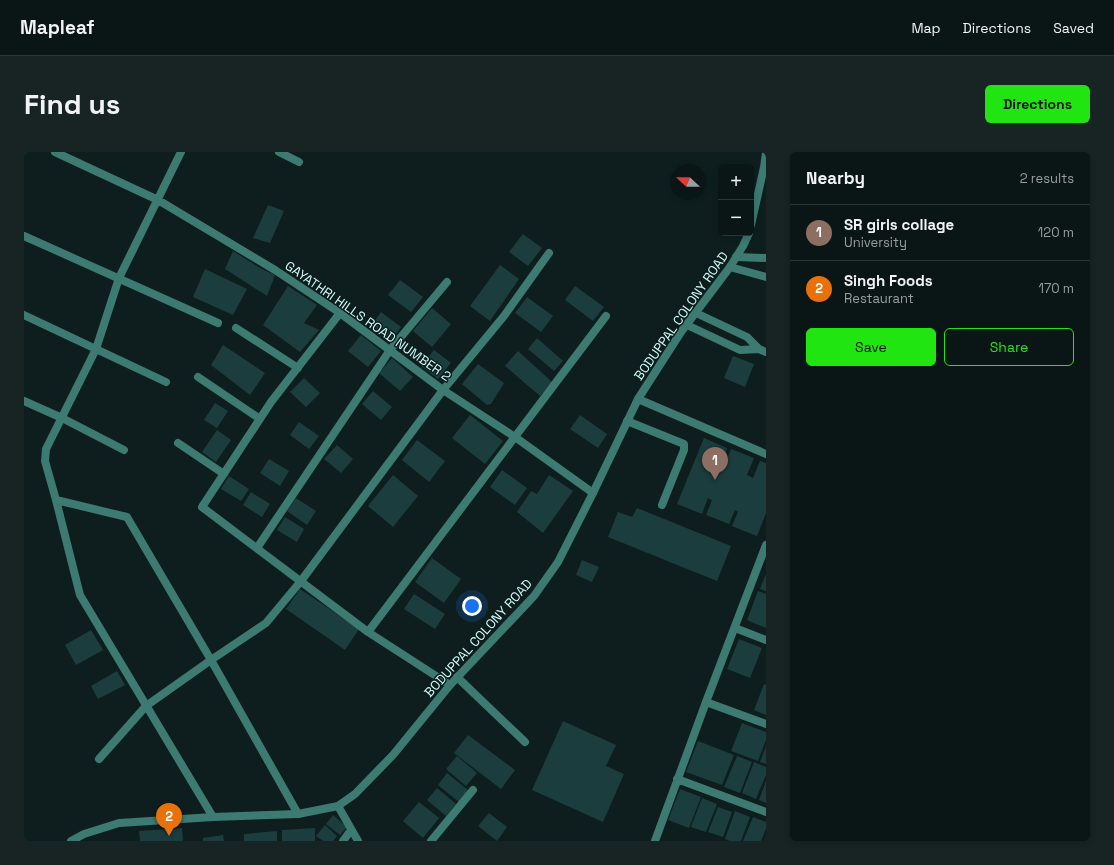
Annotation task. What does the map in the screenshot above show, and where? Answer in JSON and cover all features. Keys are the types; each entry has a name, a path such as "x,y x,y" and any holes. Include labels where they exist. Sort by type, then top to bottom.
{"street":[{"name":"GAYATHRI HILLS ROAD NUMBER 2","path":"55,152 158,200 275,270 340,313 443,390 515,437 593,493"},
{"path":"181,152 119,278 96,349 46,449 45,461 80,595 213,817"},
{"path":"279,152 298,162"},
{"path":"754,213 765,167 766,153"},
{"path":"24,236 218,323"},
{"name":"BODUPPAL COLONY ROAD","path":"71,841 84,834 119,823 213,817 298,814 338,806 355,794 393,755 450,685 534,596 558,562 638,399 681,332 730,267 748,236"},
{"path":"99,759 146,706 266,623 301,581 443,390 504,316 549,253"},
{"path":"736,257 766,258"},
{"path":"730,267 766,277"},
{"path":"257,548 390,350 447,282"},
{"path":"340,313 271,402 202,507 368,632 450,685"},
{"path":"696,313 747,337 763,350"},
{"path":"24,315 166,382"},
{"path":"368,632 606,316"},
{"path":"687,325 740,350 763,350"},
{"path":"236,328 298,368"},
{"path":"198,377 260,419"},
{"path":"638,399 766,454"},
{"path":"24,401 62,418 124,450"},
{"path":"627,421 684,444 684,450 662,505"},
{"path":"178,443 224,474"},
{"path":"56,500 127,517 211,660 298,814"},
{"path":"655,841 766,545"},
{"path":"735,628 766,640"},
{"path":"457,678 525,742"},
{"path":"706,702 766,724"},
{"path":"677,779 766,812"},
{"path":"431,841 473,790"},
{"path":"338,806 358,841"},
{"path":"343,841 351,830"}],"building":[{"path":"268,205 284,211 270,243 253,238"},
{"path":"523,234 542,248 528,266 509,252"},
{"path":"233,251 260,268 275,275 267,296 225,269"},
{"path":"500,265 519,279 490,321 470,306"},
{"path":"205,269 247,289 233,315 193,297"},
{"path":"400,280 423,297 411,312 388,295"},
{"path":"288,286 317,305 304,323 319,330 300,352 263,325"},
{"path":"575,286 604,307 593,321 565,300"},
{"path":"527,297 553,316 541,332 515,313"},
{"path":"432,308 451,324 432,347 413,331"},
{"path":"381,312 401,327 391,341 371,326"},
{"path":"361,335 381,351 368,367 348,351"},
{"path":"537,338 563,361 554,371 528,349"},
{"path":"223,345 265,373 250,395 211,365"},
{"path":"434,350 451,363 438,379 421,366"},
{"path":"518,351 552,382 540,396 505,366"},
{"path":"733,356 754,364 745,387 724,378"},
{"path":"392,358 413,377 400,391 379,373"},
{"path":"478,364 504,383 491,404 487,405 462,384"},
{"path":"304,378 320,393 306,407 290,392"},
{"path":"373,391 392,407 381,420 362,404"},
{"path":"215,403 228,411 217,428 204,420"},
{"path":"470,415 503,441 485,464 452,438"},
{"path":"580,415 607,434 598,448 570,429"},
{"path":"299,422 319,436 309,449 290,435"},
{"path":"217,430 231,440 216,462 202,452"},
{"path":"704,438 727,448 721,466 724,467 731,449 754,458 747,475 753,478 760,461 766,463 766,513 757,536 732,526 738,512 735,510 729,524 706,515 712,500 708,498 702,514 677,504"},
{"path":"417,440 445,461 429,482 402,460"},
{"path":"337,445 353,459 341,473 324,459"},
{"path":"269,459 289,471 280,486 260,473"},
{"path":"502,470 527,488 515,505 490,487"},
{"path":"393,475 418,496 393,527 368,506"},
{"path":"549,475 573,491 543,533 517,512 531,491 537,494"},
{"path":"229,476 249,489 241,501 221,489"},
{"path":"251,492 270,504 262,517 243,505"},
{"path":"296,498 316,511 307,525 287,511"},
{"path":"637,508 731,546 717,581 608,537 618,512 632,517"},
{"path":"285,517 304,529 297,542 277,530"},
{"path":"432,558 461,579 444,603 415,582"},
{"path":"582,560 599,567 592,582 576,575"},
{"path":"766,574 766,591 760,589"},
{"path":"300,589 359,629 345,650 286,609"},
{"path":"758,591 766,594 766,628 747,620"},
{"path":"414,594 445,614 435,629 404,609"},
{"path":"91,630 103,650 76,665 65,645"},
{"path":"739,639 762,648 750,678 727,669"},
{"path":"117,671 125,685 98,699 91,686"},
{"path":"764,684 766,685 766,715 754,710"},
{"path":"563,721 616,745 606,766 624,774 603,822 532,790"},
{"path":"742,723 766,732 766,740 758,761 731,751"},
{"path":"468,735 515,770 501,789 454,753"},
{"path":"698,741 734,755 722,785 686,772"},
{"path":"766,746 766,764 760,762"},
{"path":"457,756 477,773 466,786 446,769"},
{"path":"737,756 752,762 740,793 724,787"},
{"path":"754,762 766,767 766,775 756,799 742,793"},
{"path":"447,773 469,791 459,802 438,785"},
{"path":"766,781 766,803 759,800"},
{"path":"437,788 456,804 446,816 427,800"},
{"path":"680,789 701,797 689,828 668,820"},
{"path":"702,798 717,804 706,832 691,827"},
{"path":"419,802 439,818 423,838 403,821"},
{"path":"718,807 732,812 723,837 708,832"},
{"path":"735,811 750,817 741,841 730,841 725,839"},
{"path":"489,813 507,827 497,841 478,826"},
{"path":"333,815 347,827 340,835 326,824"},
{"path":"753,817 766,822 766,829 761,841 743,841"},
{"path":"325,825 337,836 333,841 323,841 316,836"},
{"path":"182,828 183,841 140,841 139,831"},
{"path":"315,828 315,841 282,841 282,830"},
{"path":"277,831 277,841 244,841 244,834"},
{"path":"223,835 224,841 203,841 203,838"}],"place":[{"name":"SR girls collage","path":"715,480"},
{"name":"Singh Foods","path":"169,836"}]}
